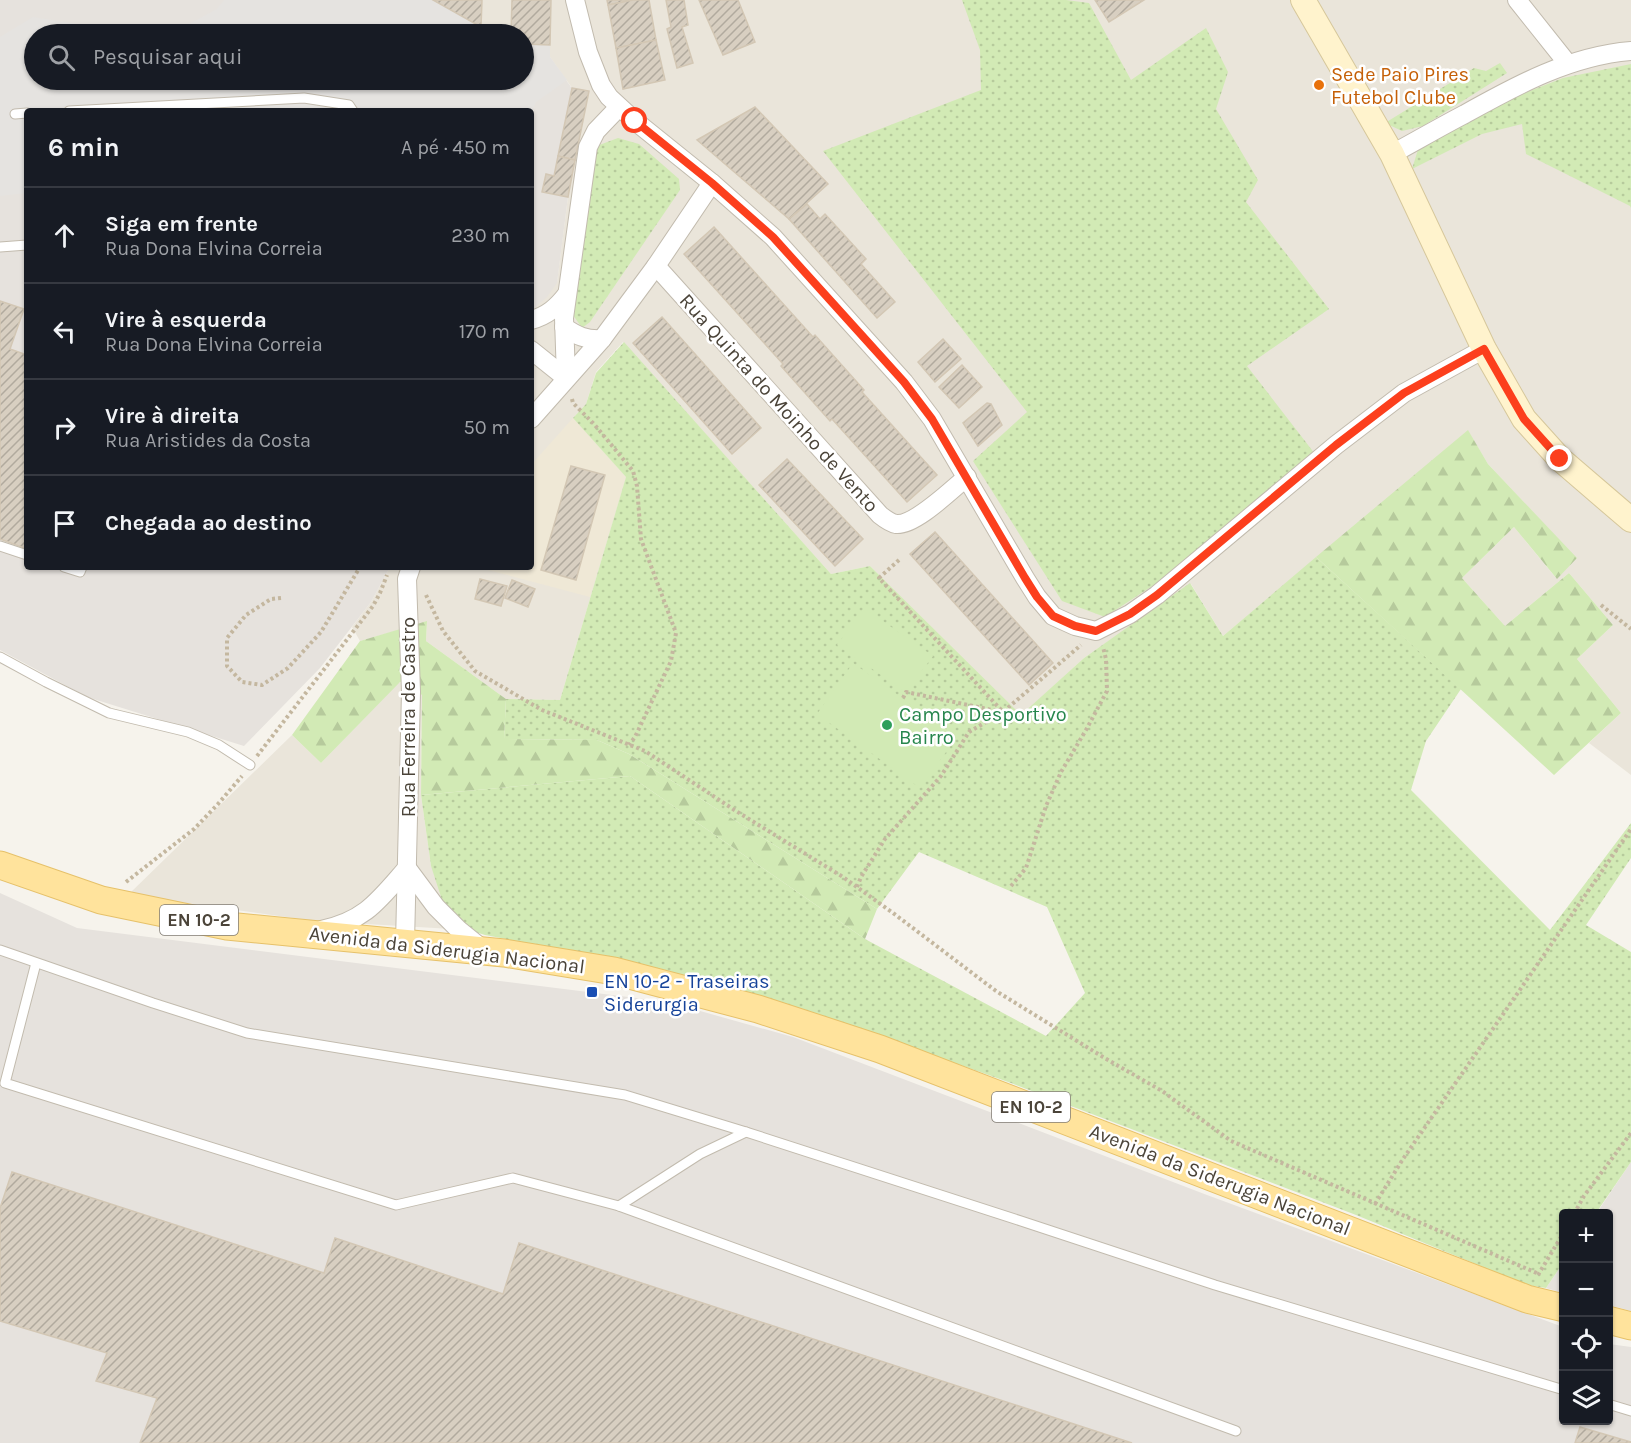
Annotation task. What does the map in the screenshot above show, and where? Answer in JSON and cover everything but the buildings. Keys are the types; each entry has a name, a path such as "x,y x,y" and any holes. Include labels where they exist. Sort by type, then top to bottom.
{"main road":[{"name":"Avenida da Siderugia Nacional","path":"0,865 101,900 227,926 504,953 614,971 769,1012 880,1049 1516,1295 1559,1307"},
{"path":"1613,1321 1631,1326"}],"street":[{"path":"575,0 588,52 601,85 619,107 712,183 773,237 904,382 932,419 1037,597 1053,616 1099,638 1157,595 1336,445 1404,393 1484,349"},
{"path":"1303,0 1392,154 1484,349 1524,419 1560,459 1631,520"},
{"path":"1517,0 1568,64"},
{"path":"1392,154 1538,76 1568,64 1602,55 1631,51"},
{"path":"566,378 564,327 567,294 588,147 596,131 619,107"},
{"path":"534,415 602,339 656,266 712,183"},
{"name":"Rua Quinta do Moinho de Vento","path":"656,266 880,515 890,522 905,524 915,519 967,477"},
{"path":"534,319 557,307 567,294"},
{"path":"564,327 577,336 590,340 602,339"},
{"path":"534,352 566,378"},
{"name":"Rua Ferreira de Castro","path":"405,943 411,692 407,579 410,570"},
{"path":"307,933 336,927 372,907 407,868 436,907 485,951"}],"lane":[{"path":"123,108 304,98 349,105 351,108"},
{"path":"15,114 24,113"},
{"path":"0,247 24,245"},
{"path":"0,546 24,554"},
{"path":"0,657 109,713 188,732 219,745 250,765"},
{"path":"0,950 247,1033 625,1095 746,1132 1215,1285 1559,1389"},
{"path":"36,963 5,1083 396,1205 513,1178 619,1206 1236,1431"},
{"path":"619,1206 700,1154 746,1132"},
{"path":"1613,1406 1631,1411"}],"path":[{"path":"566,378 573,403 594,424 633,471 641,539 676,633 671,661 629,745"},
{"path":"898,560 879,578 1003,712"},
{"path":"280,598 271,599 246,615 227,638 227,666 242,682 262,685 288,668 321,632 358,570"},
{"path":"101,900 194,829 218,804 373,606 389,570"},
{"path":"423,587 443,631 475,671 542,710 645,751 857,887 996,991 1162,1091 1231,1142 1539,1274 1559,1239"},
{"path":"1601,605 1631,629"},
{"path":"857,887 885,839 940,776 969,732 1003,712 1099,638 1106,659 1107,691 1061,772 1046,806 1026,868 1011,886"},
{"path":"903,698 906,693 1003,712"},
{"path":"1375,1204 1403,1159 1631,829"},
{"path":"1577,1209 1631,1133"}],"shaded area":[{"path":"0,0 433,0 476,24 24,24 24,90 534,90 534,44 550,45 550,57 571,87 589,91 568,197 557,283 547,297 534,308 534,108 24,108 24,570 388,570 371,602 320,668 244,746 87,697 0,650"},
{"path":"224,0 433,0 476,24 189,24 217,9"},
{"path":"433,0 1631,0 1631,775 1589,743 1621,713 1577,659 1613,625 1569,573 1505,626 1462,578 1514,527 1556,578 1576,558 1488,464 1468,431 1223,636 1191,584 1084,658 1021,716 870,566 831,574 623,342 596,372 586,404 573,418 626,477 560,700 506,699 426,641 427,622 360,641 352,627 371,602 388,570 534,570 534,308 557,282 568,197 572,88 550,57 549,45 534,44 534,24 476,24"},
{"path":"33,17 77,24 24,24 24,90 534,90 534,44 550,45 550,57 567,80 536,102 533,108 24,108 24,193 0,196 0,37"},
{"path":"573,418 626,477 590,597 488,570 534,570 534,462"},
{"path":"399,682 422,695 421,795 431,866 469,930 315,921 128,895 292,735 321,763"},
{"path":"0,893 77,928 668,1002 793,1037 1207,1195 1559,1326 1559,1425 1613,1425 1613,1345 1631,1347 1631,1443 0,1443"},
{"path":"1631,1162 1631,1311 1613,1306 1613,1209 1599,1209"},
{"path":"1559,1269 1559,1292 1546,1288"}],"green space":[{"path":"962,0 1066,0 1089,3 1131,80 1206,28 1228,72 1216,109 1258,180 1246,202 1329,309 1247,366 1315,454 1166,577 1105,617 1062,601 973,461 1027,412 823,151 981,90 980,50"},
{"path":"1500,63 1507,73 1423,126 1402,131 1385,123 1474,68 1486,71"},
{"path":"1631,64 1631,208 1526,154 1522,124 1482,134 1412,169 1420,143 1509,99 1563,78"},
{"path":"618,138 639,144 679,179 680,190 590,322 582,328 573,315 594,147"},
{"path":"624,342 831,574 870,566 1021,715 1084,658 1190,583 1223,636 1316,557 1461,689 1426,741 1411,790 1550,930 1631,823 1631,858 1586,925 1631,952 1631,1162 1599,1209 1559,1209 1559,1269 1546,1288 1527,1285 1356,1215 1011,1083 868,1032 662,969 469,930 443,903 431,866 421,795 630,776 865,939 1046,1036 1085,993 1047,907 919,852 877,909 629,754 597,740 504,739 506,699 560,700 626,477 573,418 586,404 596,373"},
{"path":"1468,430 1488,464 1577,558 1557,579 1514,527 1462,578 1505,626 1569,573 1613,625 1577,659 1621,713 1554,775 1316,557"},
{"name":"Campo Desportivo Bairro","path":"864,608 933,656 906,692 837,645"},
{"path":"427,621 426,641 506,699 504,739 597,740 629,754 877,909 865,939 630,776 421,795 422,695 400,682 321,763 292,735 360,641"},
{"name":"Campo Desportivo Bairro","path":"853,663 957,737 920,788 817,714"}],"place":[{"name":"Sede Paio Pires Futebol Clube","path":"1319,85"},
{"name":"Campo Desportivo Bairro","path":"887,725"},
{"name":"EN 10-2 - Traseiras Siderurgia","path":"592,992"}],"route":[{"path":"635,121 712,183 773,237 904,382 932,419 1037,597 1053,616 1075,626 1096,631 1130,614 1157,595 1336,445 1404,393 1484,349 1524,419 1560,459"}]}
